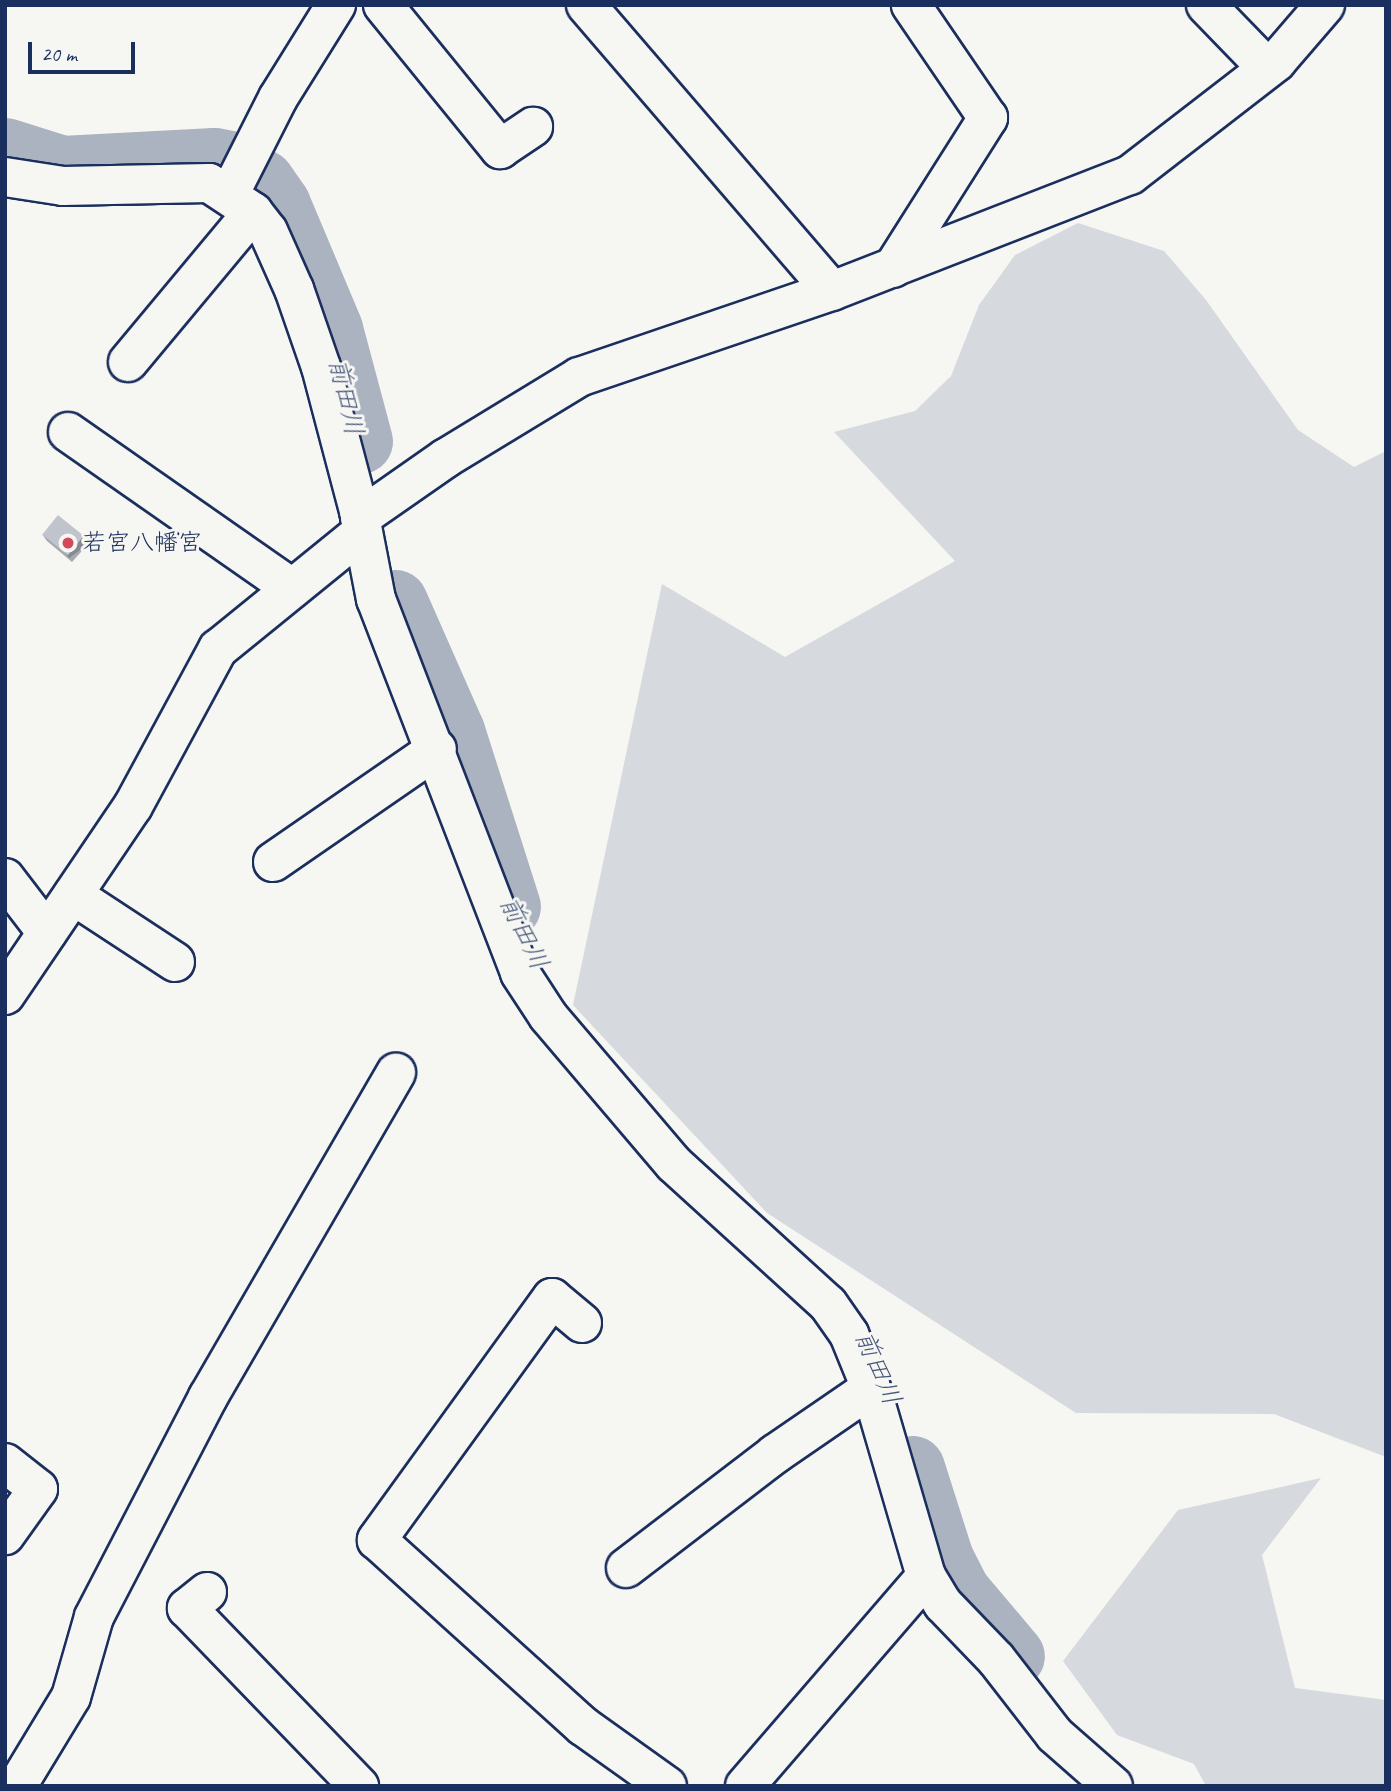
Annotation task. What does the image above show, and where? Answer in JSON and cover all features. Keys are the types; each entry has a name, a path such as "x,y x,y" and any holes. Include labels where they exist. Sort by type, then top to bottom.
{"street":[{"path":"128,362 242,186 278,98 336,5"},
{"path":"383,5 500,149 533,127"},
{"path":"586,5 832,291"},
{"path":"892,268 988,118 911,5"},
{"path":"1206,5 1267,68"},
{"path":"5,995 133,806 218,649 292,588 369,517 446,458 579,377 832,291 1130,175 1267,68 1325,5"},
{"path":"6,182 63,186 209,183 242,186"},
{"path":"242,186 295,289 369,517 376,599 393,648 438,749 499,927 520,973 548,1016 674,1164 828,1304 849,1334 871,1388 926,1576 943,1604 996,1659 1055,1735 1113,1786"},
{"path":"68,432 292,588"},
{"path":"272,862 438,749"},
{"path":"5,878 47,933"},
{"path":"73,895 175,962"},
{"path":"17,1786 71,1697 94,1617 202,1408 396,1073"},
{"path":"582,1324 552,1298 377,1540 583,1726 667,1786"},
{"path":"626,1568 775,1454 871,1388"},
{"path":"5,1463 38,1489 5,1535"},
{"path":"745,1786 926,1576"},
{"path":"207,1592 187,1608 359,1786"}],"shaded area":[{"path":"1078,223 1164,251 1206,300 1298,430 1354,467 1386,451 1386,1457 1274,1414 1076,1413 767,1213 573,1005 662,584 785,657 955,561 834,432 915,411 951,376 979,305 1015,255"},
{"path":"1321,1478 1262,1555 1295,1688 1386,1700 1386,1786 1206,1786 1194,1764 1117,1735 1063,1661 1178,1510"}],"building":[{"path":"58,515 84,536 68,555 42,534"}],"waterway":[{"name":"前田川","path":"5,150 62,168 214,160 235,164 262,182 278,205 330,329 360,441"},
{"name":"前田川","path":"395,602 452,731 508,906"},
{"name":"前田川","path":"912,1468 941,1559 957,1591 1012,1656"}],"place":[{"name":"若宮八幡宮","path":"68,543"}]}
